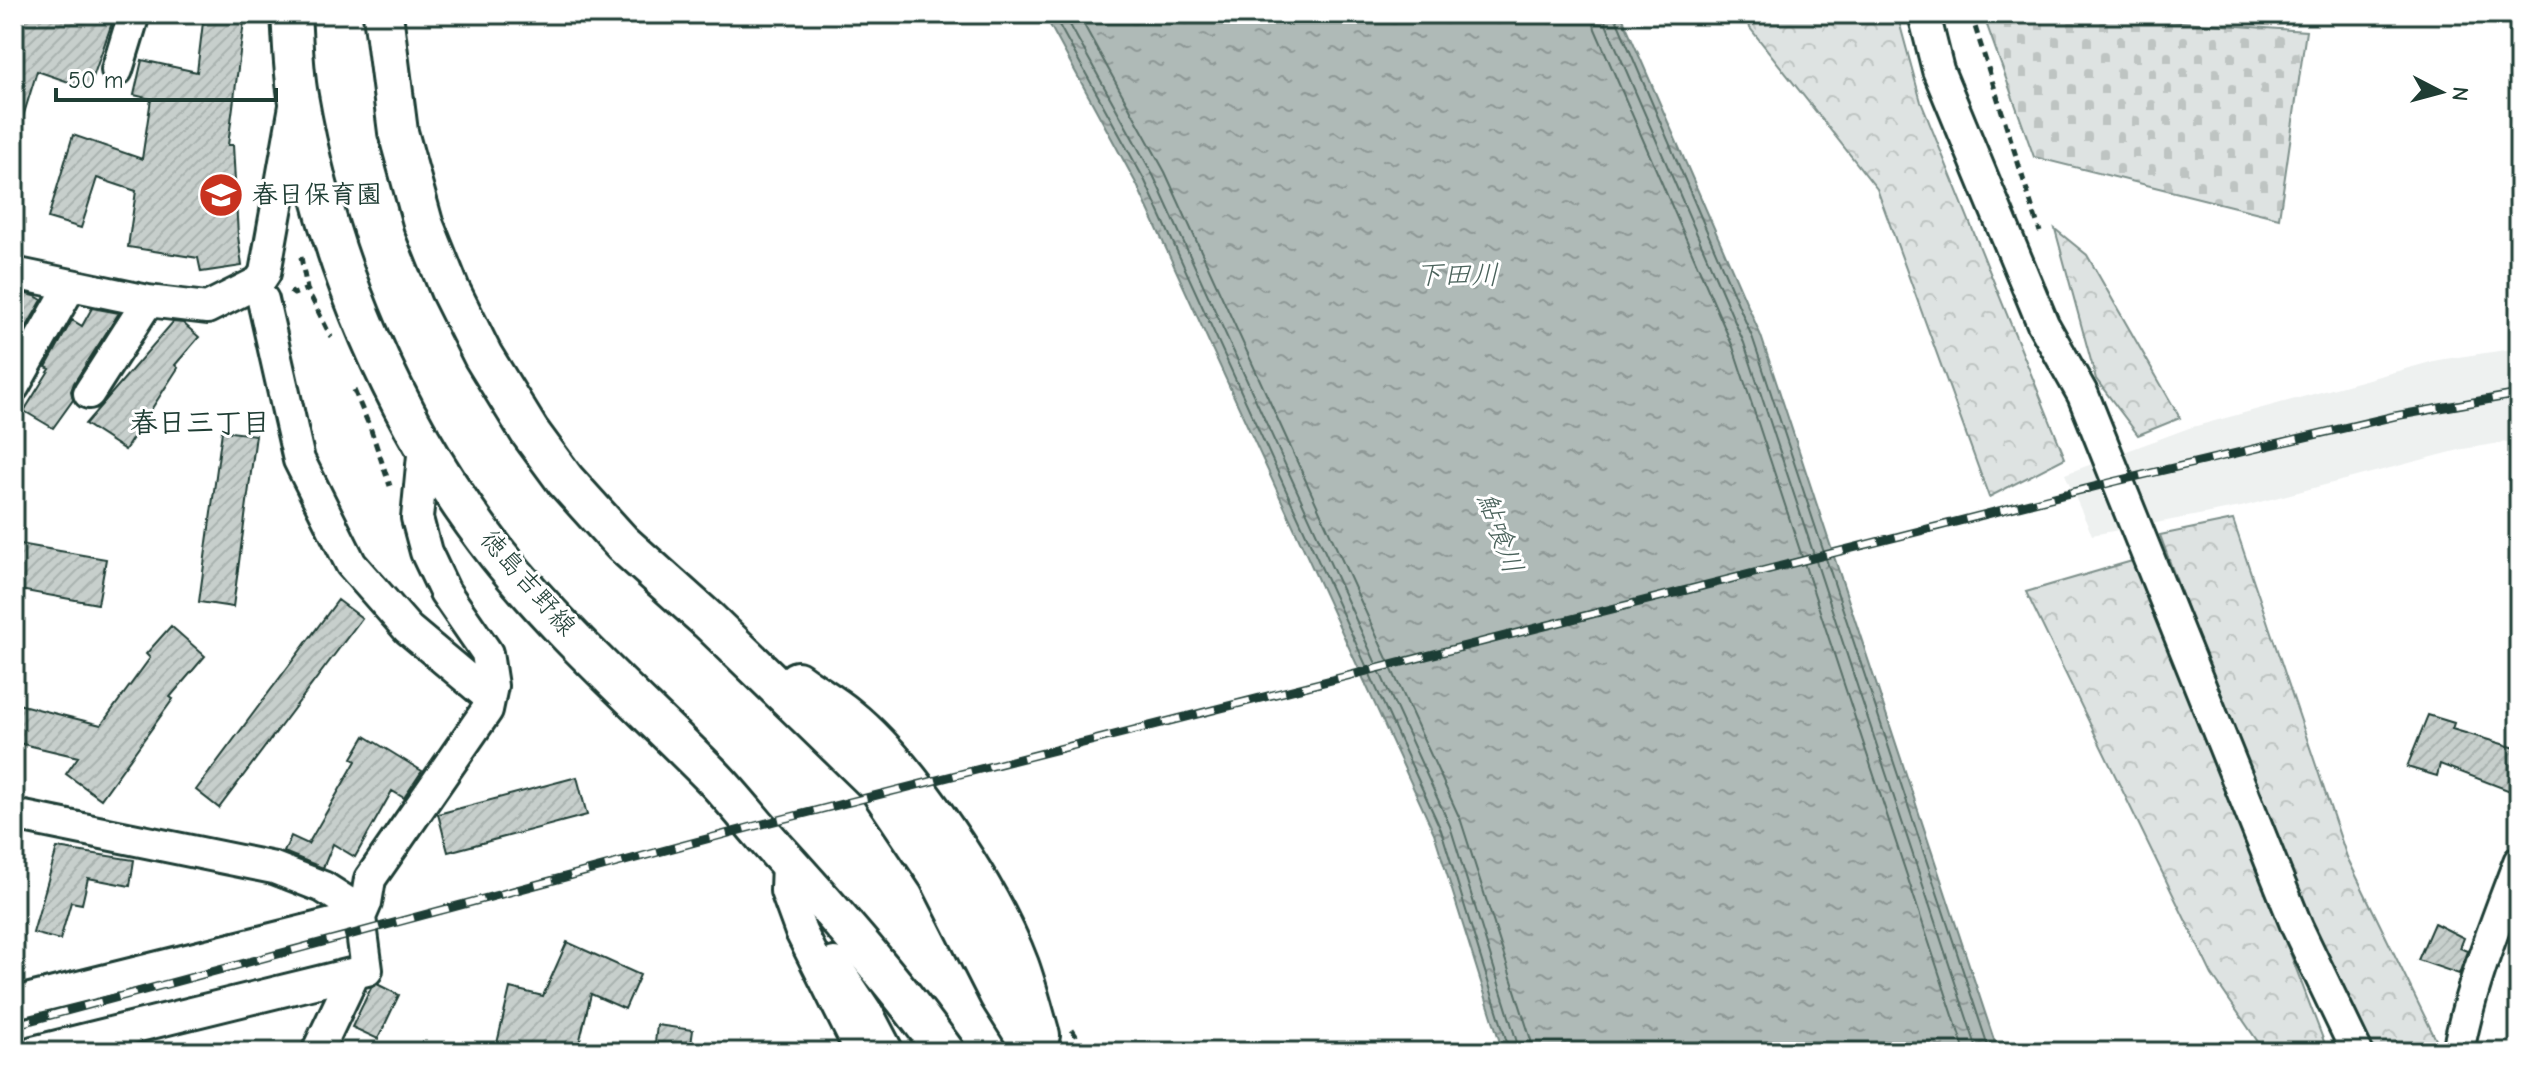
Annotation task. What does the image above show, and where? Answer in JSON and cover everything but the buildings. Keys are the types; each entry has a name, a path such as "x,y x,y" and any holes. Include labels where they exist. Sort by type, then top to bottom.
{"main road":[{"path":"383,14 398,132 423,223 450,290 483,356 529,431 565,480 622,543 709,621 875,782 939,877 999,995 1035,1052"},
{"name":"徳島吉野線","path":"291,20 297,93 310,157 336,247 371,342 424,445 498,554 714,778 876,961 945,1052"},
{"path":"709,621 848,717 899,769 944,830 986,898 1018,964 1046,1052"}],"street":[{"path":"117,70 134,14"},
{"path":"1924,14 1938,70 2043,324 2083,395 2291,913 2357,1052"},
{"path":"14,273 148,301 207,308 259,282 265,273 297,93"},
{"path":"14,386 71,285"},
{"path":"263,300 299,460 351,564 408,629 489,697"},
{"path":"89,393 148,301"},
{"path":"317,1052 360,972 360,917 370,879 487,710 492,686 487,653 445,592 426,552 417,518 424,445"},
{"path":"14,815 274,868 323,887 348,903 360,917"},
{"path":"787,861 786,891 801,932 861,1052"},
{"path":"2458,1052 2497,920 2519,862"},
{"path":"14,1003 360,917"},
{"path":"801,932 830,957 868,1014 888,1052"},
{"path":"33,1052 360,972"}],"path":[{"path":"1971,14 2044,245"},
{"path":"307,289 334,343"},
{"path":"351,381 400,517 417,518"}],"shaded area":[{"path":"2519,348 2519,440 2463,449 2241,507 2092,535 2065,474 2189,428 2438,360"}],"green space":[{"path":"1747,14 1897,14 1921,102 2065,458 1989,497 1877,189 1750,28"},
{"path":"1983,14 2070,14 2306,31 2279,218 2034,157"},
{"path":"2055,229 2087,255 2180,418 2138,435 2096,379"},
{"path":"2233,520 2347,857 2442,1052 2364,1052 2270,836 2160,535"},
{"path":"2139,559 2328,1052 2265,1052 2212,975 2026,592"}],"water":[{"name":"下田川","path":"1044,14 1621,14 1761,336 1998,1052 1503,1052 1434,833 1137,185"}],"railway":[{"path":"14,1025 755,826 2117,481 2395,416 2519,394"}],"place":[{"name":"春日保育園","path":"221,195"}],"district":[{"name":"春日三丁目","path":"200,423"}],"water label":[{"name":"鮎喰川","path":"1500,533"}]}
